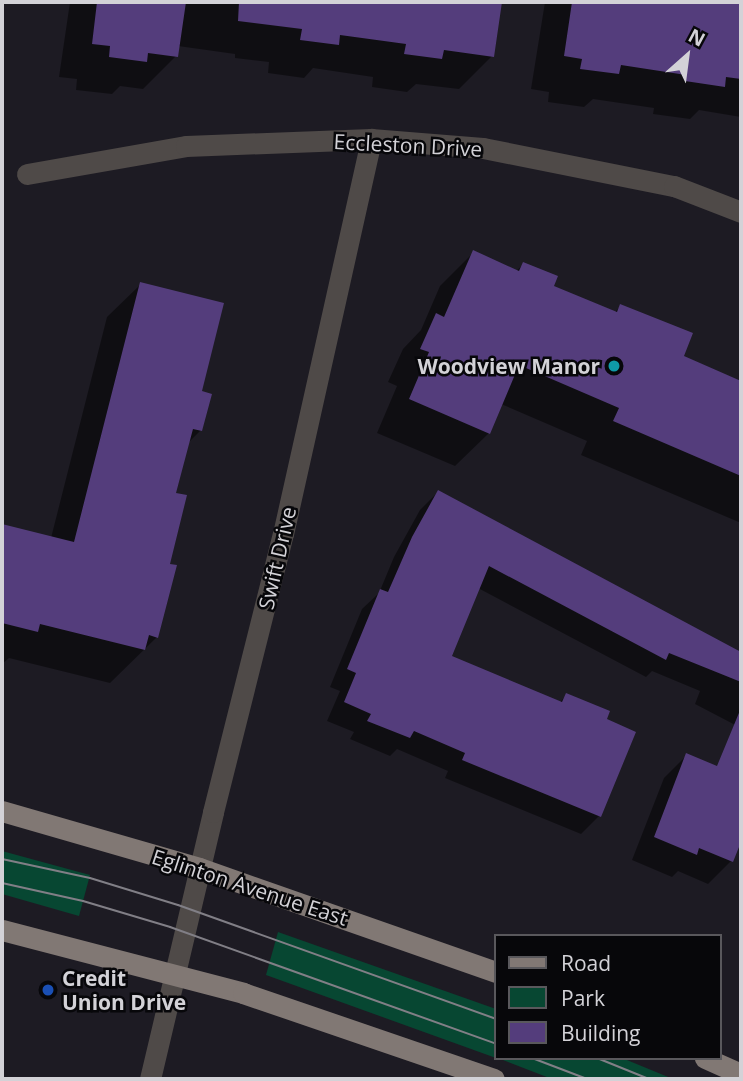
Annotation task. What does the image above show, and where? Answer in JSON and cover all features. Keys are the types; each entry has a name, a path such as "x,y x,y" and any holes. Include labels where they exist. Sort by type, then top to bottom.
{"main road":[{"name":"Eglinton Avenue East","path":"2,811 199,868 494,971"},
{"path":"2,930 175,975 294,1010 494,1079"},
{"path":"710,1060 741,1074"}],"street":[{"name":"Eccleston Drive","path":"27,174 186,146 371,139 483,148 674,186 741,212"},
{"name":"Swift Drive","path":"175,975 199,868 283,534 371,139"},
{"path":"150,1079 175,975"}],"green space":[{"path":"2,851 90,875 79,916 2,894"},
{"path":"278,932 494,1008 494,1057 266,975"},
{"path":"503,1060 627,1060 673,1079 552,1079"}],"building":[{"path":"97,2 186,2 178,57 148,53 147,62 109,57 110,46 92,44"},
{"path":"239,2 502,2 494,57 444,50 442,59 404,54 406,44 340,35 339,45 300,40 302,29 238,21"},
{"path":"572,2 741,2 741,79 726,77 725,87 685,81 686,75 621,65 619,74 580,69 582,59 564,56"},
{"name":"Woodview Manor","path":"473,250 519,271 523,262 558,276 554,286 617,312 620,304 693,333 684,356 741,381 741,476 613,421 619,408 519,365 490,434 409,399 429,352 420,349 436,313 444,317"},
{"path":"140,282 224,303 202,391 212,394 202,431 193,429 176,493 187,495 170,564 177,565 158,638 149,635 145,650 40,624 38,632 2,623 2,524 74,542"},
{"path":"438,490 741,652 741,682 669,653 666,660 489,566 452,656 562,702 566,693 610,711 607,719 636,732 601,817 462,760 465,753 414,731 410,738 367,721 371,714 344,702 356,673 347,669 380,589 388,592 412,537"},
{"path":"741,708 741,842 733,862 699,848 697,855 654,837 686,753 717,766"}],"tram line":[{"path":"2,859 90,878 178,905 494,1018"},
{"path":"2,883 83,901 170,927 494,1043"},
{"path":"537,1060 587,1079"},
{"path":"602,1060 649,1079"}],"place":[{"name":"Woodview Manor","path":"614,366"},
{"name":"Credit Union Drive","path":"48,990"}]}
